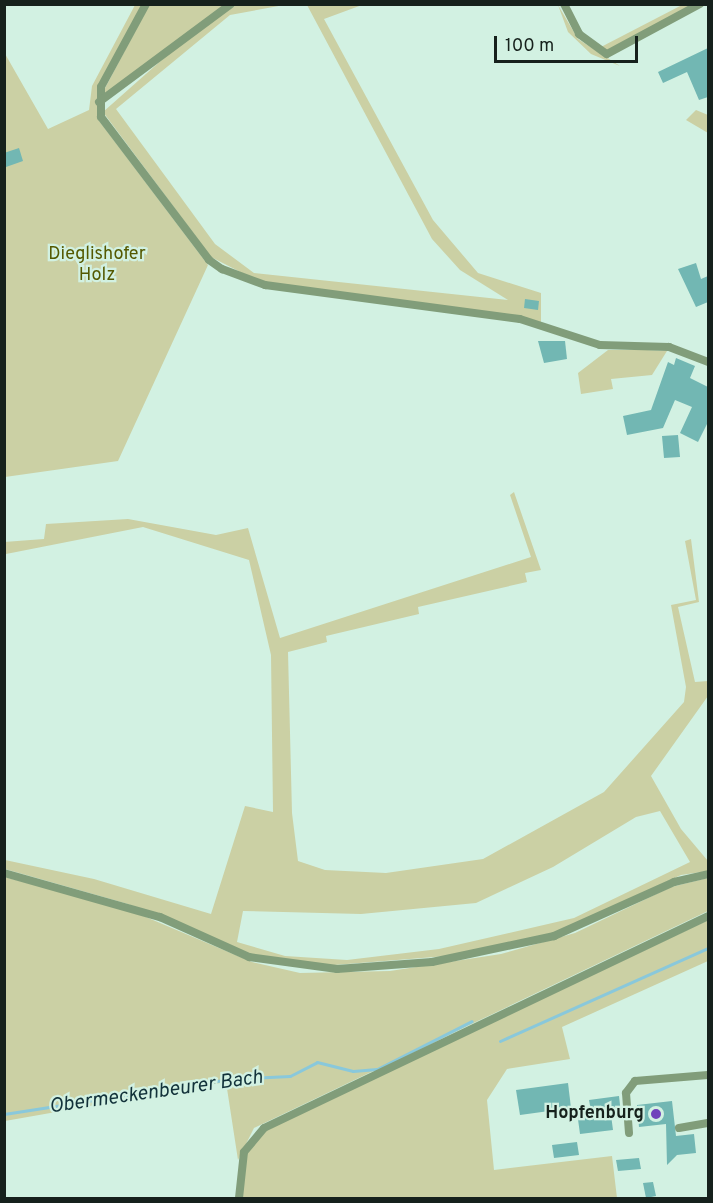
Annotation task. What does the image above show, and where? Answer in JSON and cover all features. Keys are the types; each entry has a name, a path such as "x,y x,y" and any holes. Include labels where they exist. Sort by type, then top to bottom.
{"street":[{"path":"146,4 103,83 99,102 108,128 209,261 233,276 265,285 520,319 600,345 679,349 708,362"},
{"path":"99,102 231,4"},
{"path":"564,4 579,34 607,54 700,4"},
{"path":"4,873 160,917 249,957 338,969 432,962 554,936 674,882 708,874"},
{"path":"239,1198 244,1152 264,1128 708,916"},
{"path":"629,1133 626,1093 634,1081 708,1075"},
{"path":"679,1128 708,1123"}],"green space":[{"name":"Dieglishofer Holz","path":"135,5 143,5 97,89 97,118 208,265 118,461 5,477 4,52 48,129 89,110 92,86"},
{"path":"149,5 225,5 104,96 104,90"},
{"path":"236,5 284,5 230,15 116,109 215,244 254,273 508,300 460,270 432,239 307,5 362,5 324,19 433,220 478,273 541,293 541,322 260,282 211,257 103,112 182,42"},
{"path":"558,5 578,39 620,66 591,54 568,32"},
{"path":"682,5 693,5 611,51 599,48"},
{"path":"696,110 708,115 708,133 686,120"},
{"path":"608,350 667,351 652,375 611,379 613,389 581,394 578,373"},
{"path":"514,492 541,570 525,573 527,582 418,607 419,614 326,636 327,642 288,652 292,813 298,861 325,870 386,873 483,859 604,792 684,702 686,687 671,605 696,600 685,541 691,539 699,602 678,607 695,682 708,681 708,696 651,776 681,829 708,861 708,871 681,875 560,931 459,955 322,966 251,955 128,904 5,869 5,860 94,879 211,914 245,806 273,812 271,655 249,560 143,527 6,554 4,542 44,539 46,524 128,519 216,535 248,528 280,638 531,557 510,495","holes":["660,811 690,862 574,918 439,949 347,960 285,956 237,942 243,911 361,914 476,903 553,867 636,817"]},
{"path":"4,877 120,906 252,962 300,973 390,971 501,954 575,933 671,887 708,878 708,911 254,1128 238,1160 226,1082 5,1121"},
{"path":"708,920 708,961 562,1027 570,1059 507,1069 487,1100 494,1170 612,1156 617,1198 242,1198 246,1154 266,1130"}],"building":[{"path":"708,48 708,97 699,100 687,72 663,83 658,72"},
{"path":"19,148 23,161 6,167 4,153"},
{"path":"696,263 701,279 708,276 708,302 696,307 678,269"},
{"path":"525,299 539,301 538,310 524,308"},
{"path":"538,341 565,341 567,359 544,363"},
{"path":"676,358 695,366 690,378 708,387 708,422 698,442 680,433 692,407 675,400 663,428 627,435 623,416 651,410 668,362 674,365"},
{"path":"678,435 680,457 664,458 662,436"},
{"path":"568,1083 571,1108 520,1115 516,1090"},
{"path":"619,1096 621,1114 611,1115 613,1130 580,1134 577,1112 591,1111 589,1100"},
{"path":"672,1101 676,1136 694,1134 696,1153 677,1155 667,1165 666,1124 639,1127 637,1105"},
{"path":"577,1142 579,1155 554,1158 552,1145"},
{"path":"639,1158 641,1169 618,1171 616,1160"},
{"path":"653,1182 656,1196 646,1198 643,1183"}],"waterway":[{"name":"Obermeckenbeurer Bach","path":"500,1041 708,948"},
{"name":"Obermeckenbeurer Bach","path":"4,1114 231,1079 290,1076 317,1062 353,1071 377,1069 472,1021"}],"place":[{"name":"Hopfenburg","path":"656,1114"}]}
